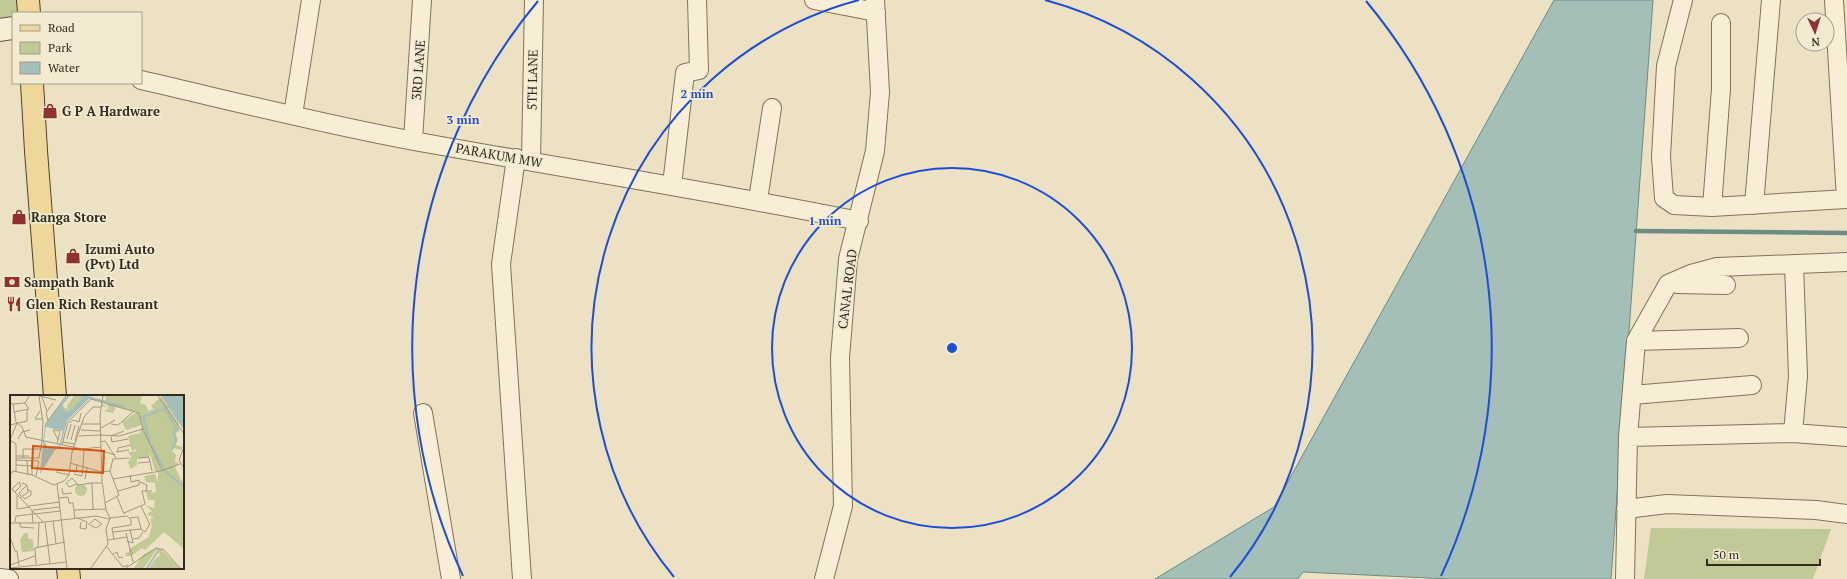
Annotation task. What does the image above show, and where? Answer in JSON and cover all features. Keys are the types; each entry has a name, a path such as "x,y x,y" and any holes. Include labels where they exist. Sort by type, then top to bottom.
{"main road":[{"path":"28,0 29,12"},
{"path":"32,84 55,395"},
{"path":"68,569 69,579"}],"street":[{"path":"292,115 311,0"},
{"name":"3RD LANE","path":"413,140 422,0"},
{"name":"5TH LANE","path":"522,579 501,264 523,159 534,0"},
{"path":"672,186 685,73 699,70 697,0"},
{"path":"814,0 876,6"},
{"path":"1683,0 1666,66 1661,157 1664,198 1674,206 1712,207 1847,199 1842,61 1834,0"},
{"path":"1754,205 1771,0"},
{"name":"CANAL ROAD","path":"824,579 843,506 840,358 848,259 859,220 875,150 880,92 876,6"},
{"path":"1712,207 1721,89 1721,23"},
{"path":"0,30 12,28"},
{"name":"PARAKUM MW","path":"142,80 292,115 413,140 758,200 859,220"},
{"path":"758,200 772,108"},
{"path":"1624,579 1628,437 1636,341 1668,284 1691,274 1717,267 1847,262"},
{"path":"1793,433 1798,376 1794,264"},
{"path":"1668,284 1726,285"},
{"path":"1636,341 1739,338"},
{"path":"1632,395 1752,385"},
{"path":"423,413 451,579"},
{"path":"1628,437 1793,433 1847,437"},
{"path":"1626,509 1667,504 1816,510 1847,514"},
{"path":"0,578 9,579"}],"green space":[{"path":"0,0 28,0 29,12 12,12 12,28 0,30"},
{"path":"1651,528 1831,529 1813,579 1644,579"}],"water":[{"path":"1554,0 1653,0 1611,579 1449,579 1303,572 1298,579 1155,579 1274,507"}],"waterway":[{"path":"1636,231 1847,233"}],"place":[{"name":"G P A Hardware","path":"50,111"},
{"name":"Ranga Store","path":"19,217"},
{"name":"Izumi Auto (Pvt) Ltd","path":"73,256"},
{"name":"Sampath Bank","path":"12,282"},
{"name":"Glen Rich Restaurant","path":"14,304"}]}
